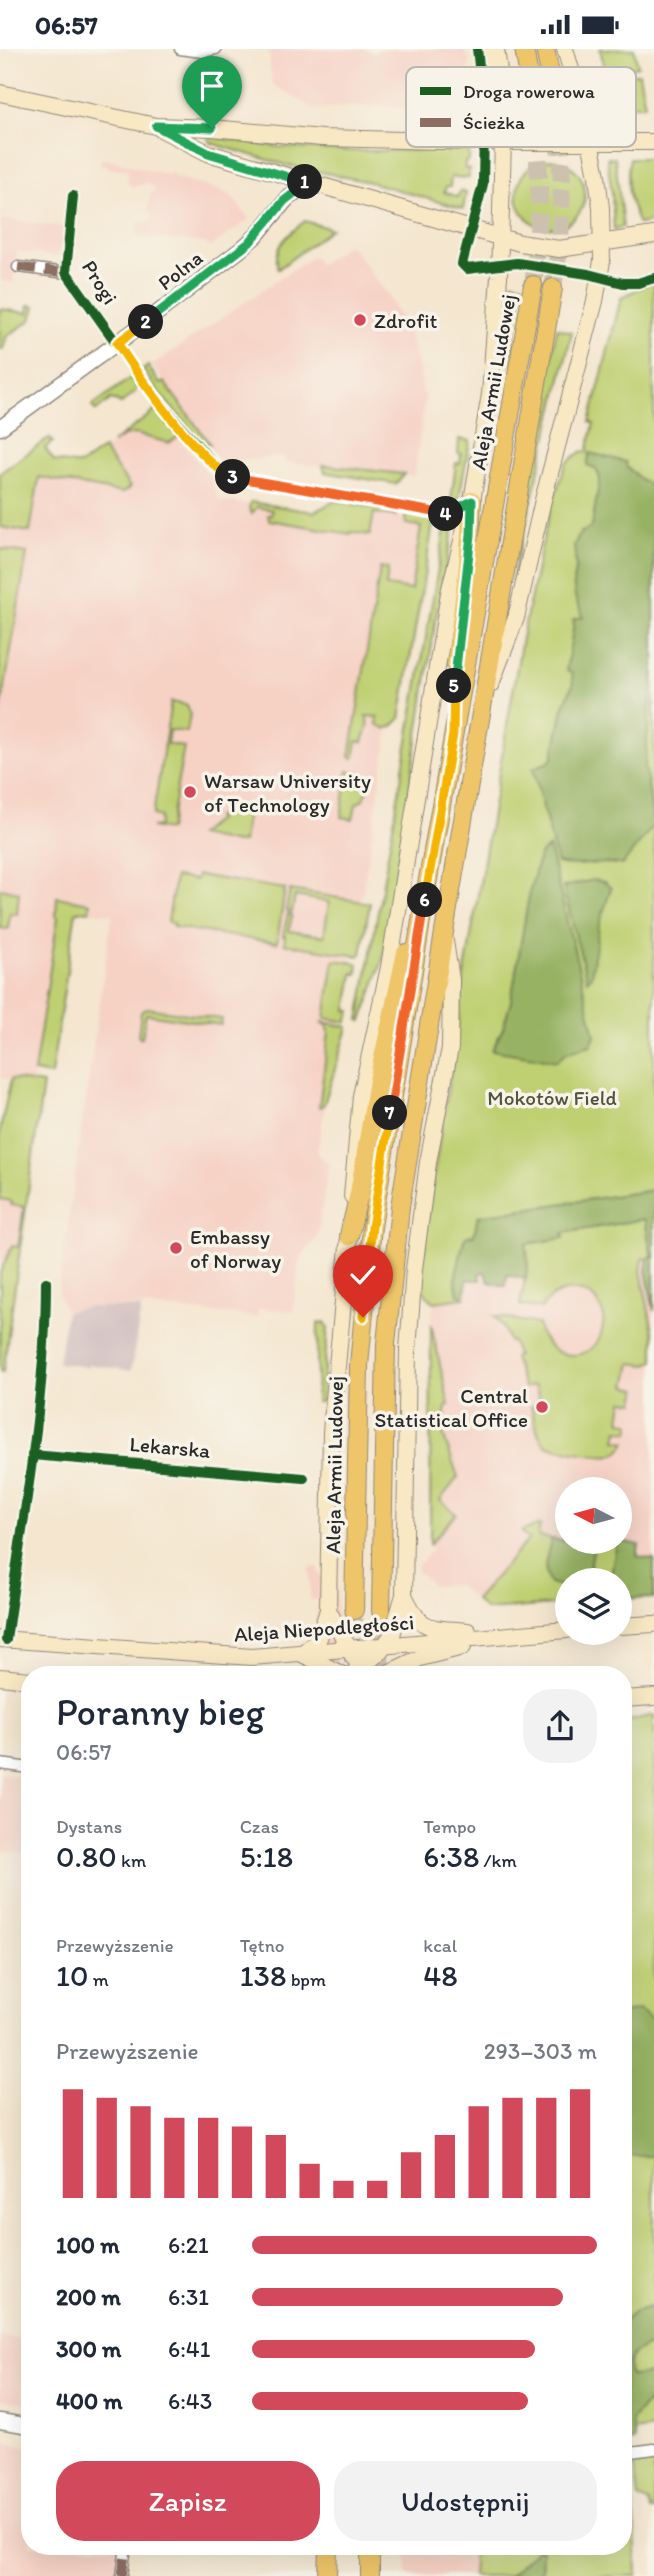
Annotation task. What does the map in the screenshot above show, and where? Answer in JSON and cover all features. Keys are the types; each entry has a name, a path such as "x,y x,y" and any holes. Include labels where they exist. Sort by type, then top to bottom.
{"main road":[{"path":"488,67 490,49"},
{"path":"496,49 498,67"},
{"path":"524,49 527,67"},
{"path":"545,49 549,67"},
{"path":"566,50 571,67"},
{"path":"0,93 156,126 322,138 406,139"},
{"path":"156,126 208,153 500,238 559,249 654,235"},
{"path":"636,142 654,142"},
{"path":"325,1666 302,1654 319,1638 328,1609 332,1419 361,1096 389,967 449,593 472,501 494,366 503,147"},
{"path":"484,703 516,618 542,500 600,277 601,208 592,147"},
{"name":"Aleja Armii Ludowej","path":"354,1610 356,1434 368,1260 425,897 533,285"},
{"name":"Aleja Armii Ludowej","path":"381,1611 384,1391 390,1295 400,1207 553,288"},
{"path":"453,734 454,678 470,545 472,501"},
{"path":"349,1236 405,954 425,897"},
{"path":"367,1666 392,1635 404,1595 408,1350 414,1269 428,1162 450,1048 451,980 444,932"},
{"path":"404,1595 414,1616 424,1625 506,1635"},
{"path":"328,1609 358,1666"},
{"path":"632,1625 654,1624"},
{"name":"Aleja Niepodległości","path":"3,1639 228,1657 302,1654 555,1631"},
{"path":"403,1666 420,1658 506,1635"},
{"path":"0,1677 21,1678"},
{"path":"632,1698 654,1697"},
{"path":"327,2576 328,2555"},
{"path":"370,2555 370,2576"}],"street":[{"path":"180,49 202,52 216,49"},
{"name":"Polna","path":"0,428 249,243 284,201 307,183"},
{"name":"Progi","path":"73,196 67,273 162,407 220,471 233,477 445,514 472,501"},
{"path":"18,267 67,273"},
{"path":"3,1639 32,1455 46,1329 46,1282"},
{"name":"Lekarska","path":"32,1455 304,1478"},
{"path":"0,1764 21,1767"},
{"path":"0,2421 21,2424"},
{"path":"632,2452 654,2449"},
{"path":"122,2576 125,2555"}],"shaded area":[{"path":"268,49 365,49 376,54 379,49 463,49 470,61 469,67 406,67 406,108 378,105 314,109 272,84"},
{"path":"104,158 168,175 172,173 175,177 222,191 232,196 249,219 209,248 206,243 137,236 141,222 151,223 152,213 148,211 150,194 154,187 147,183 133,187 127,183 128,169 108,169 108,166 101,165 100,161"},
{"path":"0,219 64,227 58,257 17,251 13,283 0,280"},
{"path":"346,245 351,246 389,296 408,332 417,360 423,394 426,394 414,476 285,462 285,456 220,462 152,365 313,256 319,264"},
{"name":"Warsaw University of Technology","path":"135,434 169,443 179,436 212,480 218,500 335,516 337,507 422,521 369,855 317,1154 329,1164 317,1238 300,1258 293,1311 258,1309 258,1317 150,1307 87,1307 66,1312 58,1294 112,914 58,909 33,1082 43,1084 3,1372 0,1375 0,1130 11,1080 0,1078 0,499 49,461 81,466 124,436"},
{"name":"Central Statistical Office","path":"654,1190 654,1560 637,1556 639,1545 632,1544 632,1477 555,1477 555,1540 538,1536 540,1526 475,1600 458,1585 434,1587 415,1569 433,1548 429,1544 431,1324 434,1302 464,1297 478,1216"},
{"path":"87,1307 141,1308 131,1371 88,1364 87,1367 58,1363 66,1312"},
{"path":"310,1567 319,1567 319,1575 337,1577 336,1666 312,1666 318,1600 310,1599"},
{"path":"0,1774 21,1777 21,1853 0,1850"},
{"path":"0,2336 21,2339 21,2402 0,2399"},
{"path":"0,2442 21,2446 21,2555 120,2555 117,2576 0,2576"},
{"path":"407,2555 473,2555 472,2576 407,2576"}],"green space":[{"path":"600,49 634,49 638,66 604,67"},
{"path":"639,73 645,105 636,104 636,74"},
{"path":"211,137 280,147 351,151 469,150 469,161 465,162 465,169 469,169 469,178 451,177 450,187 446,187 444,192 458,197 460,191 466,193 463,209 374,183 282,164 211,143 208,139"},
{"path":"607,158 615,158 623,227 614,229 612,193"},
{"path":"630,158 654,158 654,221 639,224 630,200"},
{"path":"551,160 564,163 575,170 582,181 585,194 582,207 575,218 564,225 551,228 538,225 527,218 520,207 517,194 520,181 527,170 538,163"},
{"path":"305,221 331,229 278,269 277,254 283,241"},
{"name":"Mokotów Field","path":"654,280 654,1190 478,1216 464,1298 434,1302 426,1295 421,1284 429,1207 464,977 522,638 540,553 551,507 566,463 582,451 587,452 594,424 590,422 621,298"},
{"path":"512,282 523,284 510,363 509,361"},
{"path":"29,305 35,306 31,320 7,336 3,349 0,349 0,309 28,313"},
{"path":"557,328 572,332 512,582 554,343"},
{"path":"148,366 160,384 164,382 210,444 203,443 162,397 143,370"},
{"path":"132,377 137,386 135,392 121,404 111,399 96,411 92,406"},
{"path":"156,410 179,436 169,443 135,434 124,436 112,443"},
{"path":"49,438 53,442 45,448 54,461 80,465 103,449 130,487 123,493 39,477 30,532 0,527 0,473"},
{"path":"459,439 470,441 459,498 450,509 456,463 460,464"},
{"path":"590,453 626,462 626,466 650,485 654,502 654,659 645,766 654,825 622,865 557,863 533,768 549,762 553,757 563,708 573,684 572,673 566,671 573,619 583,617 575,597 574,545 581,532 592,525 600,478 596,469 587,465"},
{"path":"323,465 404,474 396,484 325,472"},
{"path":"335,501 393,511 396,516 374,513 370,535 350,534 269,520 268,515 271,515 272,510 257,507 252,514 249,508 251,502 314,512"},
{"path":"410,514 432,517 433,524 400,719 392,726 384,728 377,725 378,717 366,716 368,730 363,742 357,741 354,758 350,757 380,568 388,569 386,586 411,590 421,527 406,524 405,517"},
{"path":"456,516 438,605 383,959 362,1021 359,1020 446,523 447,519"},
{"path":"0,549 27,553 0,716"},
{"path":"171,702 187,705 190,713 187,732 169,730 167,744 184,747 169,830 151,827 159,826 160,817 153,815"},
{"path":"348,771 362,773 361,777 368,782 368,790 365,797 356,804 353,819 341,817"},
{"path":"225,809 247,812 243,842 198,835 217,820"},
{"path":"549,847 595,1035 591,1045 567,1052 557,1061 492,1050 503,1028 511,1001 530,890 540,854"},
{"path":"197,875 285,889 277,943 173,927 174,923 168,922 175,877 196,880"},
{"path":"593,880 604,882 611,888 599,926 591,976 587,980 563,887"},
{"path":"0,888 19,892 17,914 10,913 8,929 0,928"},
{"path":"290,890 370,903 361,954 358,956 284,944 288,914 292,915 289,931 324,936 329,902 295,896 292,912 286,911"},
{"path":"57,897 90,903 89,911 76,911 51,1075 34,1072 58,917"},
{"path":"334,960 357,963 358,966 357,974 353,973 347,1010 351,1011 347,1022 325,1018"},
{"path":"147,1008 222,1019 221,1025 146,1014 140,1038 141,1012"},
{"path":"321,1022 348,1028 324,1104 319,1107 329,1032 327,1025"},
{"path":"11,1079 43,1084 3,1372 0,1371 0,1273 12,1246 18,1247 24,1207 11,1205 11,1201 0,1199 0,1130"},
{"path":"654,1190 654,1311 646,1271 648,1258 652,1257 645,1219 563,1233 564,1238 526,1244 526,1279 507,1275 505,1286 489,1282 485,1272 479,1273 480,1280 467,1280 464,1298 458,1294 455,1279 464,1240 467,1236 474,1235 478,1216"},
{"path":"645,1219 652,1258 643,1259 641,1271 654,1336 654,1361 646,1365 631,1363 626,1386 638,1389 635,1402 623,1401 620,1420 631,1424 629,1432 618,1430 616,1440 626,1442 618,1452 611,1455 549,1446 539,1435 531,1407 541,1403 535,1385 524,1388 514,1358 517,1356 512,1341 509,1342 504,1328 494,1316 538,1324 542,1337 550,1347 560,1353 571,1355 592,1348 599,1339 603,1313 598,1303 590,1296 570,1291 549,1299 541,1309 520,1305 528,1263 525,1244 563,1238 563,1233"},
{"path":"325,1322 328,1327 321,1402 316,1402 318,1323"},
{"path":"431,1324 449,1405 446,1407 442,1431 458,1477 440,1500 456,1514 430,1544"},
{"path":"540,1525 538,1536 555,1539 555,1554 632,1554 632,1544 639,1545 637,1556 654,1560 654,1598 632,1599 632,1568 555,1568 555,1605 486,1610 475,1600 529,1539 522,1531"},
{"path":"552,1539 555,1540 555,1554 592,1554 590,1568 555,1568 555,1584 550,1583 545,1567"},
{"path":"632,1544 639,1545 637,1556 654,1560 654,1598 632,1599 632,1568 612,1568 615,1554 632,1554"},
{"path":"654,1715 654,2429 634,2432 635,2441 632,2442 632,1720"},
{"path":"639,2010 654,2021 654,2156 632,2156 632,2011"},
{"path":"654,2306 654,2345 643,2348 632,2358 632,2314"},
{"path":"650,2374 654,2381 654,2395 632,2420 632,2376"},
{"path":"632,2420 635,2441 632,2442"},
{"path":"654,2456 654,2511 651,2511 649,2503 639,2499 633,2459"},
{"path":"632,2502 637,2576 541,2576 542,2555 632,2555"},
{"path":"473,2555 531,2555 509,2576 472,2576"},
{"path":"531,2555 542,2555 541,2576 509,2576"}],"tunnel":[{"path":"533,285 538,237 537,147"},
{"path":"553,288 560,242 562,180 559,147"},
{"path":"353,1663 354,1610"},
{"path":"380,1666 381,1611"}],"marked path":[{"path":"18,267 67,273"},
{"path":"122,2576 125,2555"}],"cycle path":[{"path":"477,49 478,67"},
{"path":"484,147 483,184 462,264 467,269 517,263 588,274 623,283 638,283 654,278"},
{"path":"73,196 66,272 154,396 220,471 233,477 443,514 455,511 472,501"},
{"path":"6,1640 38,1417 46,1282"},
{"path":"32,1455 304,1478"}],"place":[{"name":"Zdrofit","path":"360,320"},
{"name":"Warsaw University of Technology","path":"190,792"},
{"name":"Embassy of Norway","path":"176,1248"},
{"name":"Central Statistical Office","path":"542,1407"}],"route":[{"path":"212,128 156,126 208,153 307,183 284,201 249,243 117,343 130,362 162,407 216,468 226,475 443,514 472,501 468,565 454,678 453,734 372,1227 363,1317"}]}
